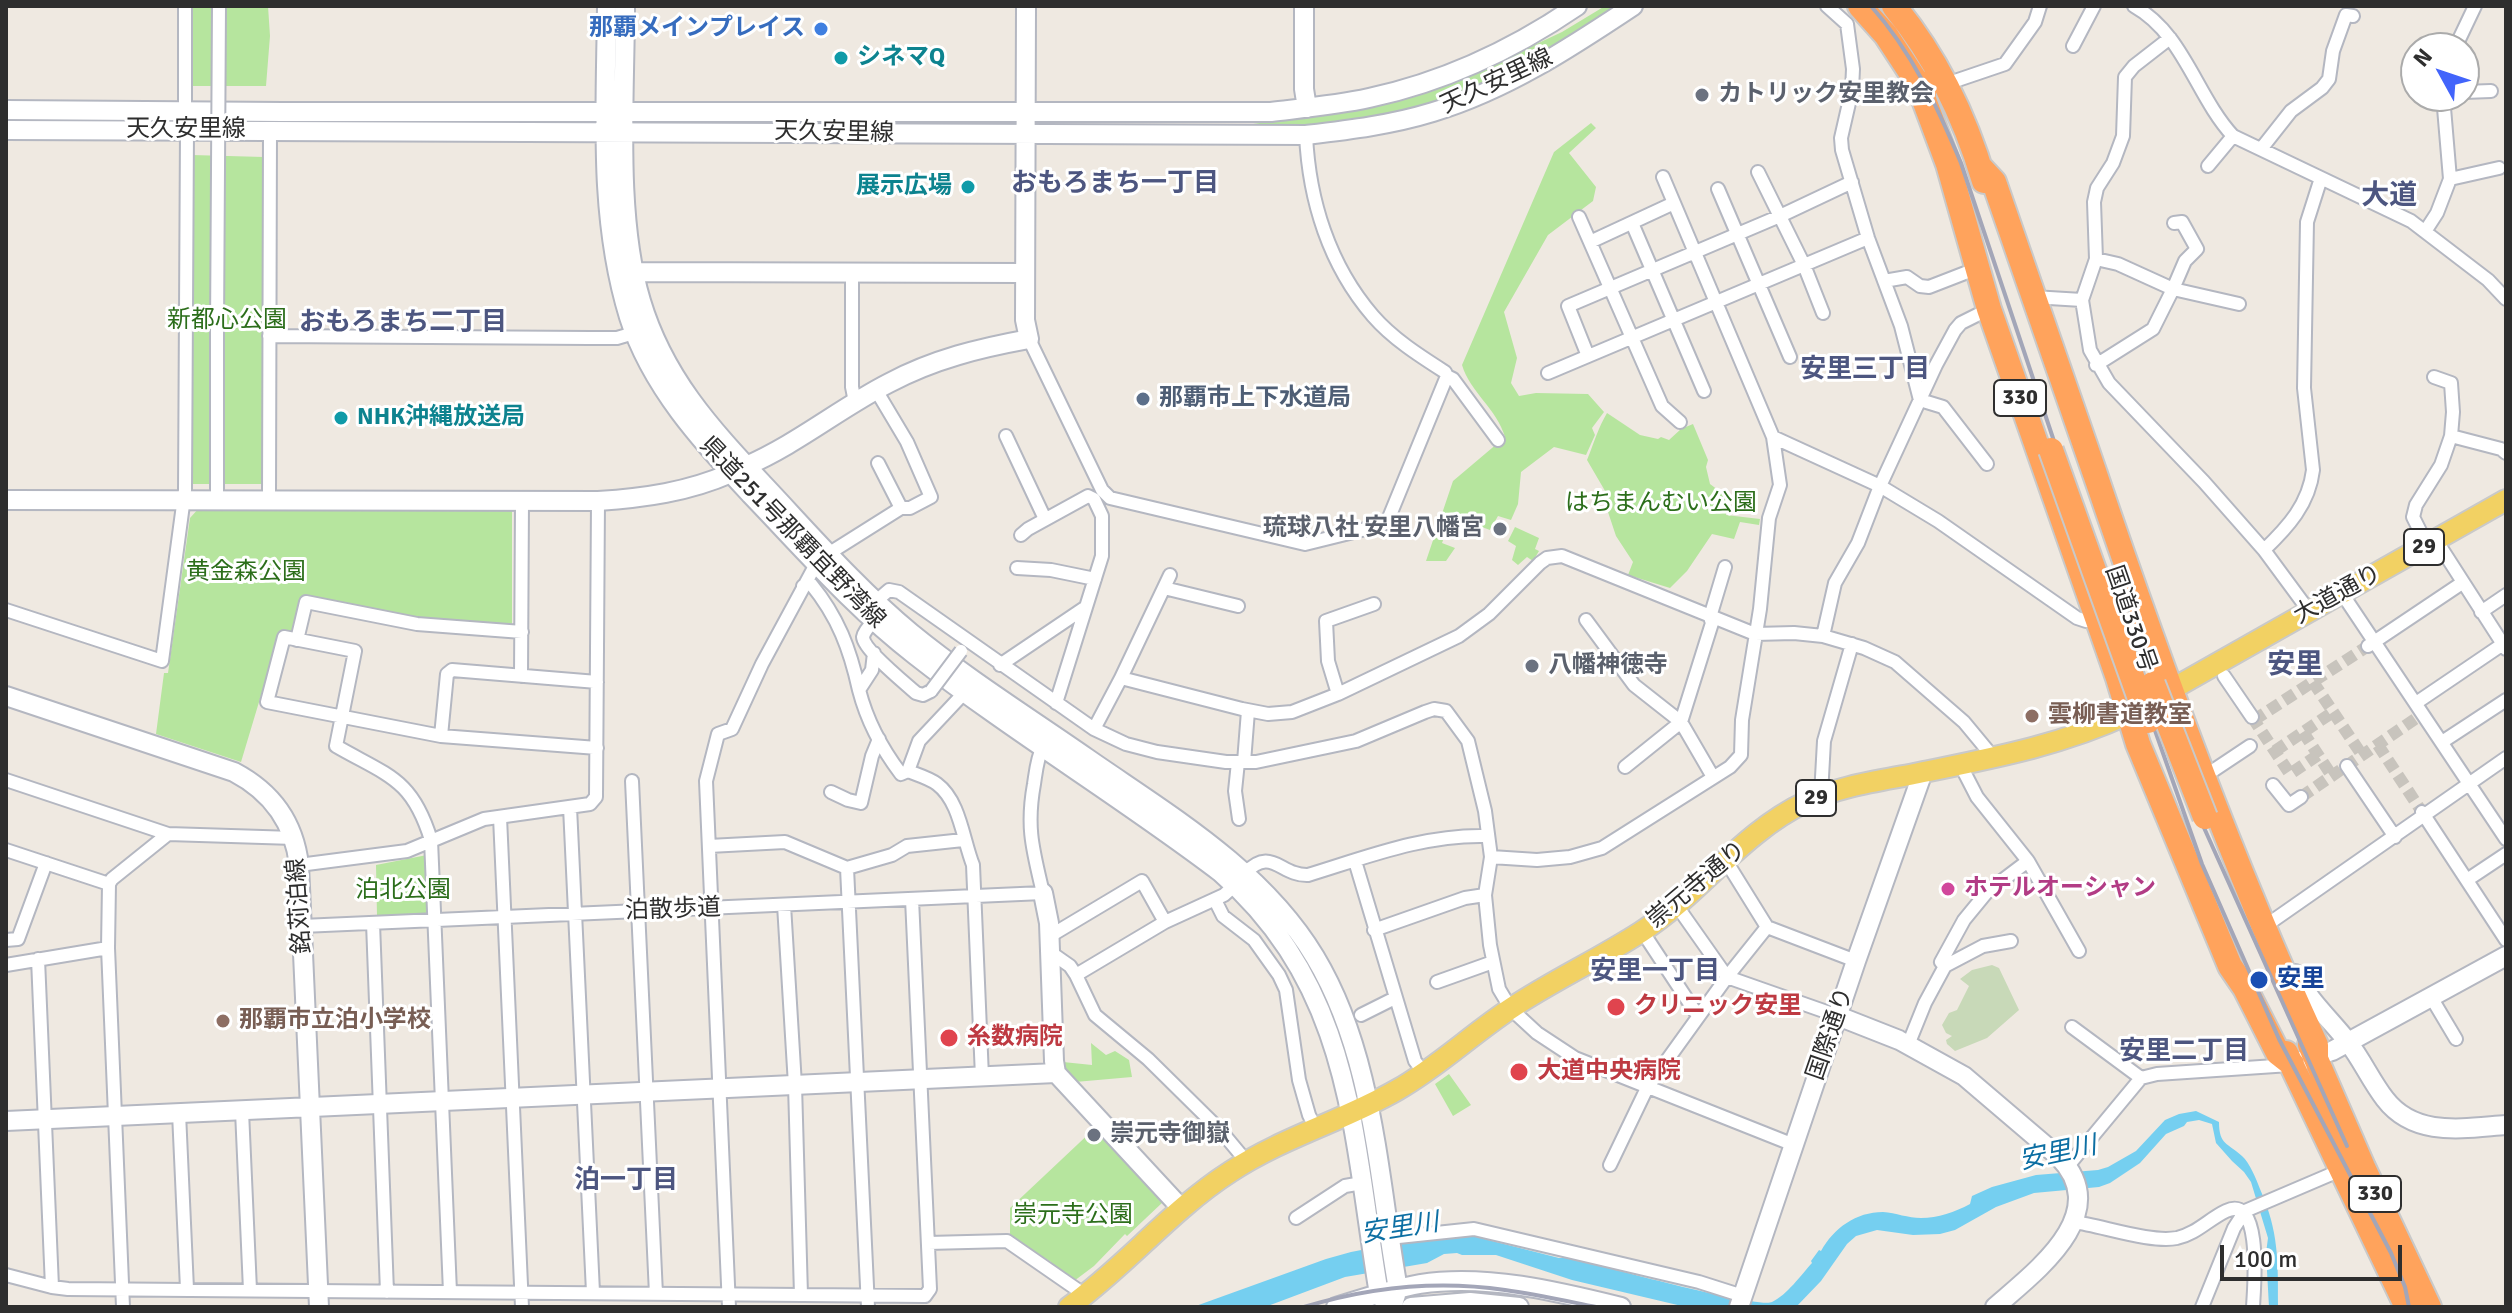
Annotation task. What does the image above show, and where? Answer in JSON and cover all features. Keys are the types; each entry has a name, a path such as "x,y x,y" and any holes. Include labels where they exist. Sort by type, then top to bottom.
{"highway":[{"name":"330","path":"1860,6 1886,35 1917,81 1971,174 1994,182 2170,690 2202,815"},
{"name":"330","path":"1894,6 1927,50 1946,84 1971,174"},
{"name":"330","path":"1917,81 1948,164 1989,309 2128,714 2169,823 2230,966 2245,988 2278,1053 2292,1064 2407,1307"},
{"name":"国道330号","path":"1971,174 2060,446 2110,621 2316,1058"},
{"name":"国道330号","path":"2202,815 2226,924 2292,1064"},
{"name":"330","path":"2316,1058 2429,1307"}],"main road":[{"name":"大道通り","path":"2170,690 2506,500"},
{"name":"崇元寺通り","path":"1077,1301 1207,1187 1276,1144 1407,1085 1511,1009 1642,931 1677,906 1766,826 1796,807 1821,795 2059,741 2128,714 2170,690"}],"street":[{"path":"6,610 162,661 183,499 185,6"},
{"path":"217,493 219,6"},
{"name":"県道251号那覇宜野湾線","path":"607,6 616,133 633,272 650,327 671,371 739,470"},
{"name":"県道251号那覇宜野湾線","path":"615,112 625,6"},
{"path":"1026,6 1025,328 1102,490 1110,498 1305,544 1375,528 1388,520 1447,376"},
{"path":"1304,6 1304,89 1307,108"},
{"name":"天久安里線","path":"6,130 186,120 615,112 1235,114 1307,108 1369,98 1449,74 1504,51 1577,6"},
{"name":"天久安里線","path":"6,110 186,120 270,130 1306,135 1367,128 1433,113 1487,93 1542,64 1633,6"},
{"path":"1827,6 1844,19 1850,39 1852,90 1841,138 1842,150 1868,238 1901,326 1920,400"},
{"path":"1946,84 2005,64 2035,22 2040,6"},
{"path":"2073,46 2094,6"},
{"path":"2134,6 2147,13 2170,38 2222,125 2233,136 2426,230 2488,280 2506,299"},
{"path":"2463,32 2475,6"},
{"path":"2261,149 2291,111 2329,79 2333,51 2346,15 2353,16"},
{"path":"2170,38 2134,66 2125,77 2123,136 2113,163 2097,188 2094,202 2096,259 2082,300 2086,334 2096,365 2119,395 2204,482 2264,550 2309,611"},
{"path":"2480,91 2491,91"},
{"path":"2426,230 2437,213 2450,179 2444,112"},
{"path":"269,500 270,130"},
{"name":"県道251号那覇宜野湾線","path":"616,133 608,198 616,271 634,333 673,404 915,655 1195,853 1240,880"},
{"path":"1306,135 1309,173 1321,224 1329,247 1346,278 1373,317 1409,348 1453,379 1498,440"},
{"path":"2208,166 2233,136"},
{"path":"2450,179 2499,168"},
{"path":"1758,172 1804,265 1823,313"},
{"path":"1491,857 1537,860 1570,857 1602,848 1737,761 1741,755 1742,720 1760,609 1769,518 1780,485 1773,437 1663,177"},
{"path":"2264,550 2292,523 2311,484 2313,470 2304,388 2307,222 2321,178"},
{"path":"1588,356 1568,306 1852,182"},
{"path":"1718,189 1790,357"},
{"path":"1590,242 1674,203"},
{"path":"1579,217 1662,406 1680,422"},
{"path":"2096,365 2153,329 2185,261 2197,249 2182,222 2174,223"},
{"path":"1632,223 1704,391"},
{"path":"1548,373 1868,238"},
{"path":"2096,259 2118,264 2173,289 2239,304"},
{"path":"1884,281 1907,277 1920,286 1929,287 1978,268"},
{"path":"633,272 1025,273"},
{"path":"852,272 852,387 855,402"},
{"path":"2033,297 2082,300"},
{"path":"1823,636 1835,583 1858,543 1880,486 1955,330 1961,323 1989,309"},
{"path":"269,336 617,338 634,333"},
{"path":"6,500 634,499 709,483 739,470 774,453 876,390 939,360 1029,339"},
{"path":"2419,711 2504,646 2413,517 2416,505 2441,465 2451,436 2451,383 2434,377"},
{"path":"729,1301 706,781 718,734 732,729 803,586 822,559 901,508 910,508 931,497 907,442 876,390"},
{"path":"1920,400 1943,407 1987,464"},
{"path":"1006,436 1045,519"},
{"path":"2451,436 2506,453"},
{"path":"1773,437 1880,486 1976,546 2077,618 2086,621 2096,619"},
{"path":"878,463 901,508"},
{"path":"1021,535 1081,498 1090,496 1094,499 1102,516 1102,556 1056,703"},
{"path":"521,676 522,501"},
{"path":"299,865 407,851 484,819 590,804 596,797 598,501"},
{"path":"1121,678 1248,711 1268,714 1292,712 1338,694 1459,636 1489,614 1540,563 1562,556 1755,634 1823,636 1895,662 1964,722 1993,757"},
{"path":"1625,767 1681,722 1712,623 1710,617 1725,567"},
{"path":"1017,568 1051,570 1095,579"},
{"path":"1094,729 1170,575"},
{"path":"2371,644 2462,583"},
{"path":"803,586 811,584 823,598 849,648 864,709 901,774 908,771 919,741 965,692"},
{"path":"1164,588 1238,606"},
{"path":"964,646 931,691 923,695 916,693 874,653 863,637 874,611 889,590 899,592 964,646 1000,665 1094,729 1126,744 1157,752 1256,762 1356,741 1440,708 1454,719 1468,741 1485,811 1491,857 1485,895 1493,962 1499,989 1511,1009 1537,1033 1575,1058 1794,1145"},
{"path":"2341,592 2371,644 2442,742 2506,839"},
{"path":"2481,612 2506,595"},
{"path":"297,640 306,602 417,624 522,632"},
{"path":"1338,694 1328,661 1326,621 1374,604"},
{"path":"1000,665 1086,607"},
{"name":"県道251号那覇宜野湾線","path":"874,611 913,635 1204,840 1240,880 1303,973 1359,1109"},
{"path":"1586,620 1634,685 1681,722 1713,777"},
{"path":"450,1292 431,840 409,791 388,775 336,746 342,718 355,651 284,637 267,702 342,718 441,736 597,748"},
{"path":"1821,795 1824,741 1852,644"},
{"path":"859,690 872,670 874,653"},
{"path":"441,736 447,674 452,670 597,682"},
{"path":"2224,676 2252,717"},
{"name":"銘苅泊線","path":"6,696 234,772 253,782 283,813 294,838 299,865 318,1299"},
{"path":"2442,742 2506,700"},
{"path":"1239,819 1235,791 1248,711"},
{"path":"831,792 861,803 879,739"},
{"path":"1043,746 1038,756 1029,817 1050,944 1056,1073 1181,1208"},
{"path":"2214,770 2250,746"},
{"path":"2271,922 2395,837 2423,812 2506,758"},
{"path":"1960,764 1977,797 2028,861 2079,951"},
{"path":"2347,766 2395,837"},
{"path":"908,771 935,783 951,799 973,865 982,1077"},
{"name":"国際通り","path":"1741,1300 1923,772"},
{"path":"6,780 168,834 294,838"},
{"path":"632,781 656,1294"},
{"path":"2273,785 2289,805 2301,797"},
{"path":"570,807 593,1292"},
{"path":"2423,812 2506,940"},
{"path":"2202,815 2243,854 2271,922 2309,999 2348,1042 2385,1099 2422,1126 2506,1125"},
{"path":"500,817 522,1307"},
{"path":"123,1307 108,948 109,884 168,834"},
{"path":"1076,975 1165,922 1215,900 1253,865 1264,861 1279,864 1299,875 1355,861 1390,848 1460,835 1487,836"},
{"path":"709,846 785,842 847,868 892,855 907,846 963,840"},
{"path":"6,850 109,884"},
{"path":"2467,880 2506,854"},
{"path":"1355,861 1415,1061 1424,1073"},
{"path":"1726,861 1767,927 1856,961"},
{"path":"1945,966 1941,962 1964,920 1987,892 2028,861"},
{"path":"6,940 18,939 46,863"},
{"path":"847,868 867,1301"},
{"path":"1050,944 1142,881 1165,922"},
{"name":"泊散歩道","path":"302,926 1043,893"},
{"path":"1374,930 1465,898 1485,895"},
{"path":"6,1275 52,1287 250,1290 318,1299 387,1292 593,1292 729,1301 801,1295 867,1301 925,1296 930,1289 912,899"},
{"path":"1215,900 1223,916 1254,940 1286,990 1299,1080 1315,1127"},
{"path":"784,905 795,1085 801,1295"},
{"path":"1677,906 1727,977 1838,1016 1908,1045 1964,1076 2067,1165 2078,1193 2074,1222 2038,1268 1995,1307"},
{"path":"373,923 387,1292"},
{"path":"1610,1165 1647,1088 1767,927"},
{"path":"1642,931 1698,1016"},
{"path":"1908,1045 1925,1003 1945,966 1983,946 2011,941"},
{"path":"1050,944 1076,975 1095,1015 1148,1059 1221,1131 1246,1161"},
{"path":"6,965 108,948"},
{"path":"38,959 52,1287"},
{"path":"2067,1165 2141,1078 2157,1074 2243,1070 2316,1058 2504,960"},
{"path":"1437,982 1493,962"},
{"path":"2431,997 2456,1039"},
{"path":"1361,1015 1395,998"},
{"path":"2072,1027 2141,1078"},
{"path":"6,1121 1056,1073"},
{"path":"1359,1109 1362,1183 1384,1241"},
{"path":"1359,1109 1384,1241 1388,1291"},
{"path":"242,1111 250,1290"},
{"path":"179,1113 187,1289"},
{"path":"2074,1222 2174,1239 2201,1228 2228,1210 2248,1209 2341,1170"},
{"path":"1296,1218 1345,1186 1362,1183"},
{"path":"2202,1307 2234,1228 2248,1209"},
{"path":"2248,1209 2252,1223 2255,1281 2253,1307"},
{"path":"1384,1241 1474,1229 1699,1282 1741,1300"},
{"path":"928,1243 1007,1241 1077,1301"},
{"path":"1336,1307 1388,1291 1435,1283 1483,1283 1543,1289 1621,1307"},
{"path":"1411,1307 1470,1302 1519,1307"}],"green space":[{"path":"193,6 268,6 270,36 266,86 193,86"},
{"path":"1605,6 1623,6 1497,81 1398,115 1303,127 1253,123 1323,114 1485,68 1562,32"},
{"path":"1591,123 1596,128 1569,153 1596,187 1593,201 1548,235 1504,312 1517,358 1511,383 1519,396 1536,393 1588,394 1604,412 1592,428 1595,435 1586,455 1554,447 1521,472 1518,504 1511,520 1498,516 1490,530 1471,523 1463,530 1448,527 1442,543 1455,548 1446,561 1426,561 1453,481 1505,437 1462,365 1554,152"},
{"name":"新都心公園","path":"192,155 264,157 262,484 191,484"},
{"name":"はちまんむい公園","path":"1607,413 1640,435 1658,439 1669,440 1681,429 1693,424 1708,460 1706,467 1710,484 1726,496 1726,515 1760,519 1759,525 1740,522 1734,539 1712,534 1687,571 1670,588 1628,575 1633,562 1616,536 1608,512 1608,496 1587,460"},
{"name":"黄金森公園","path":"199,508 512,510 512,627 427,622 304,598 294,634 280,632 241,762 156,734 190,518"},
{"path":"1515,527 1539,538 1535,549 1539,551 1533,561 1527,557 1518,565 1512,560 1516,546 1508,541"},
{"name":"泊北公園","path":"427,855 430,918 377,916 376,865"},
{"path":"1992,965 1999,968 2019,1010 1987,1038 1955,1051 1946,1040 1952,1036 1946,1033 1942,1025 1949,1013 1957,1010 1969,986 1960,979 1972,970"},
{"path":"1091,1043 1106,1055 1115,1051 1129,1060 1132,1077 1075,1082 1063,1070 1063,1062 1092,1065"},
{"path":"1449,1074 1471,1105 1453,1116 1435,1084"},
{"name":"崇元寺公園","path":"1095,1128 1163,1202 1074,1281 1010,1236 1010,1208"}],"water":[{"path":"2196,1111 2219,1122 2225,1143 2245,1159 2257,1181 2274,1233 2278,1307 2269,1307 2268,1238 2251,1182 2216,1143 2212,1124 2199,1120 2187,1122 2166,1134 2140,1163 2099,1187 2034,1193 1940,1234 1913,1235 1877,1230 1856,1236 1796,1307 1686,1307 1572,1280 1496,1255 1457,1253 1444,1254 1427,1263 1345,1277 1265,1307 1193,1307 1351,1252 1408,1241 1469,1235 1709,1293 1772,1302 1794,1284 1832,1235 1855,1218 1883,1212 1916,1218 1940,1216 1970,1204 1972,1196 1992,1187 2036,1175 2108,1167 2136,1151 2165,1120"}],"tunnel":[{"path":"2254,720 2368,646"},
{"path":"2313,682 2362,755"},
{"path":"2275,751 2333,712"},
{"path":"2252,717 2290,774 2318,755"},
{"path":"2301,797 2418,717"},
{"path":"2303,732 2332,776"},
{"path":"2378,745 2420,809"}],"railway":[{"path":"1871,6 1899,42 1922,80 1961,163 2069,486 2202,864 2279,1039 2391,1253 2405,1287 2409,1307"},
{"path":"2183,781 2347,1146"},
{"path":"1304,1307 1354,1294 1429,1286 1480,1287 1596,1307"}],"place":[{"name":"那覇メインプレイス","path":"821,29"},
{"name":"シネマQ","path":"841,58"},
{"name":"カトリック安里教会","path":"1702,95"},
{"name":"展示広場","path":"968,187"},
{"name":"那覇市上下水道局","path":"1143,399"},
{"name":"NHK沖縄放送局","path":"341,418"},
{"name":"琉球八社 安里八幡宮","path":"1500,529"},
{"name":"八幡神徳寺","path":"1532,666"},
{"name":"雲柳書道教室","path":"2032,716"},
{"name":"ホテルオーシャン","path":"1948,889"},
{"name":"安里","path":"2259,980"},
{"name":"クリニック安里","path":"1616,1007"},
{"name":"那覇市立泊小学校","path":"223,1021"},
{"name":"糸数病院","path":"949,1038"},
{"name":"大道中央病院","path":"1519,1072"},
{"name":"崇元寺御嶽","path":"1094,1135"}],"district":[{"name":"おもろまち一丁目","path":"1115,184"},
{"name":"大道","path":"2389,197"},
{"name":"おもろまち二丁目","path":"403,323"},
{"name":"安里三丁目","path":"1865,370"},
{"name":"安里","path":"2295,666"},
{"name":"安里一丁目","path":"1655,972"},
{"name":"安里二丁目","path":"2184,1052"},
{"name":"泊一丁目","path":"626,1181"}],"water label":[{"name":"安里川","path":"2058,1154"},
{"name":"安里川","path":"1400,1229"}]}
